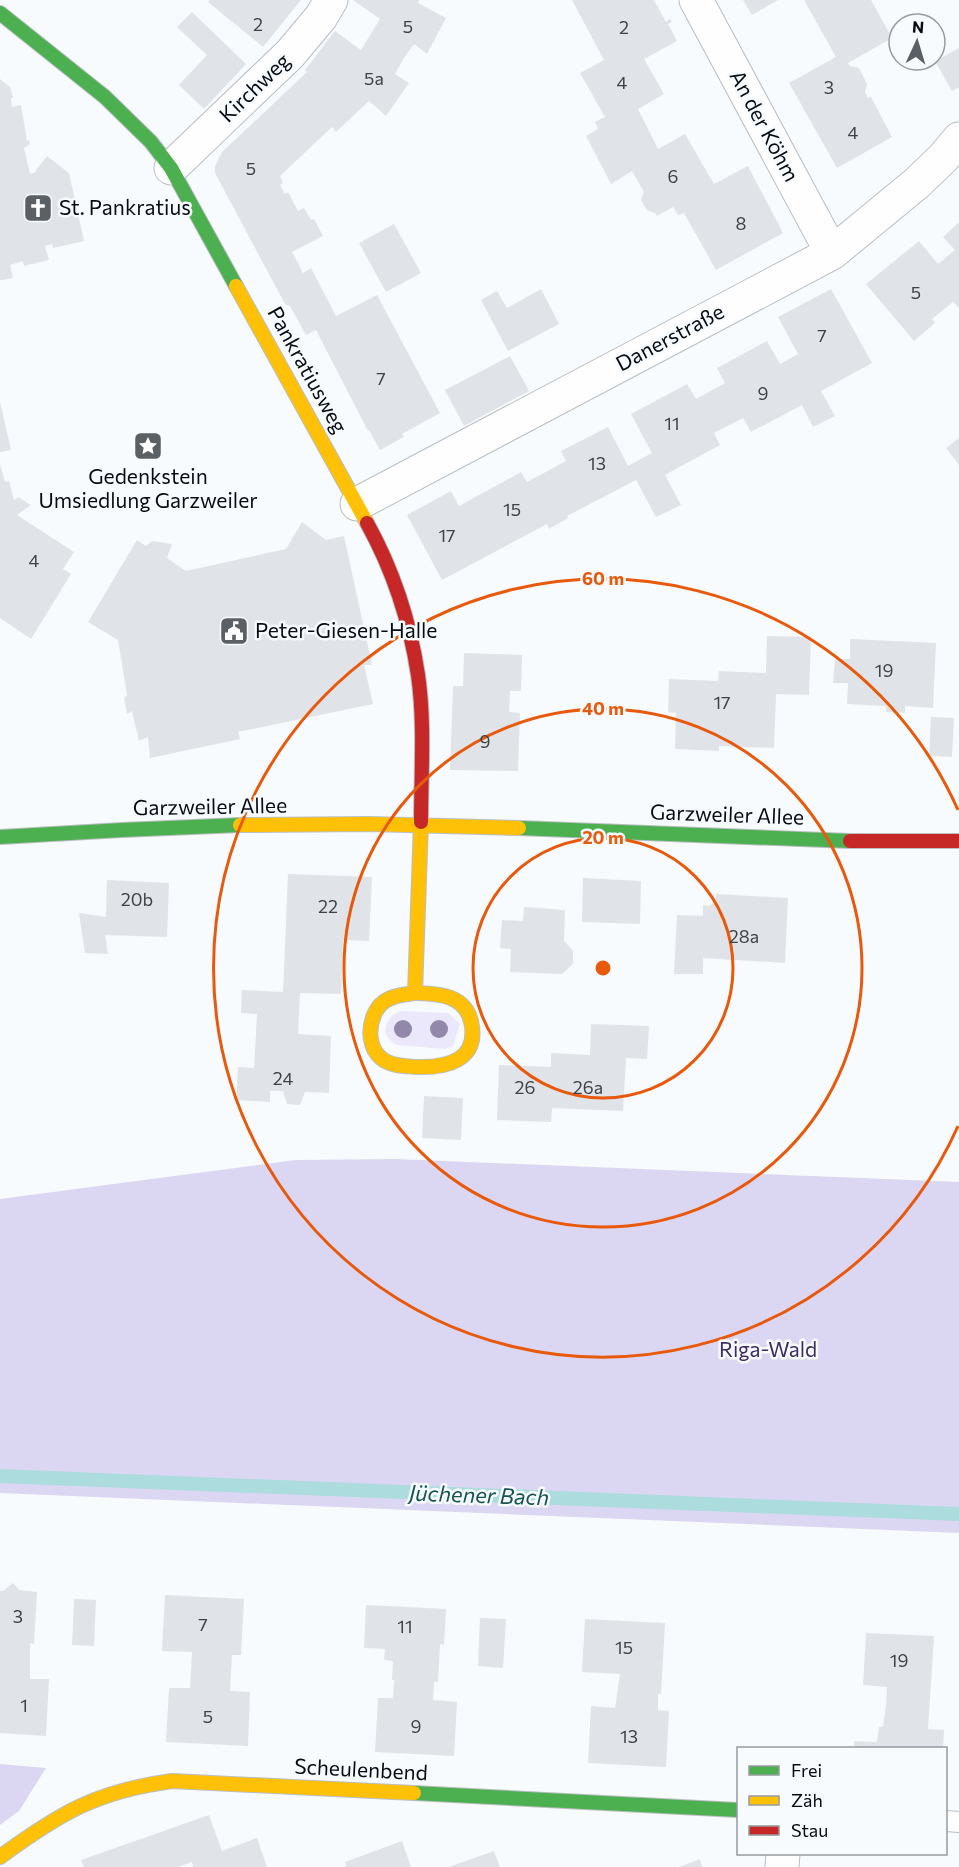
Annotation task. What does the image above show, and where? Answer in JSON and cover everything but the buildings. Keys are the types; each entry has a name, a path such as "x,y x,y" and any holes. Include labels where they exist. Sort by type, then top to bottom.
{"street":[{"name":"Kirchweg","path":"171,168 290,54 321,17 331,0"},
{"name":"An der Köhm","path":"696,0 832,253"},
{"name":"Pankratiusweg","path":"0,13 133,122 156,145 171,168 357,504 389,569 408,624 414,653 420,703 421,826"},
{"name":"Danerstraße","path":"357,504 832,253 917,183 959,139"},
{"name":"Garzweiler Allee","path":"0,837 208,827 421,826 849,840 959,841"},
{"path":"415,993 421,826"},
{"path":"415,993 447,997 466,1009 472,1022 472,1032 467,1052 459,1063 398,1065 381,1058 372,1047 372,1020 378,1006 392,997 415,993"},
{"name":"Scheulenbend","path":"0,1857 37,1830 85,1802 126,1787 172,1781 737,1810"}],"shaded area":[{"path":"400,1011 448,1013 460,1024 453,1046 445,1049 397,1045 388,1037 386,1027 390,1018"}],"green space":[{"name":"Riga-Wald","path":"395,1159 959,1182 959,1533 0,1493 0,1199 296,1160"},
{"path":"0,1764 46,1768 19,1811 0,1825"}],"waterway":[{"name":"Jüchener Bach","path":"0,1476 959,1514"}],"traffic: fast":[{"path":"0,13 105,97 151,142 171,168 236,286"},
{"path":"0,837 240,825"},
{"path":"519,828 850,841"},
{"path":"414,1793 737,1810"}],"traffic: slow":[{"path":"236,286 367,523"},
{"path":"415,993 449,997 463,1005 468,1012 472,1035 470,1045 458,1059 439,1066 427,1067 393,1064 377,1054 370,1032 372,1020 381,1004 396,996 415,993 421,822"},
{"path":"240,825 369,824 519,828"},
{"path":"0,1857 42,1828 80,1806 146,1785 172,1781 414,1793"}],"traffic: jam":[{"path":"367,523 392,578 415,655 421,711 421,822"},
{"path":"850,841 959,841"}],"place":[{"name":"St. Pankratius","path":"38,208"},
{"name":"Gedenkstein Umsiedlung Garzweiler","path":"148,446"},
{"name":"Peter-Giesen-Halle","path":"234,631"}]}
